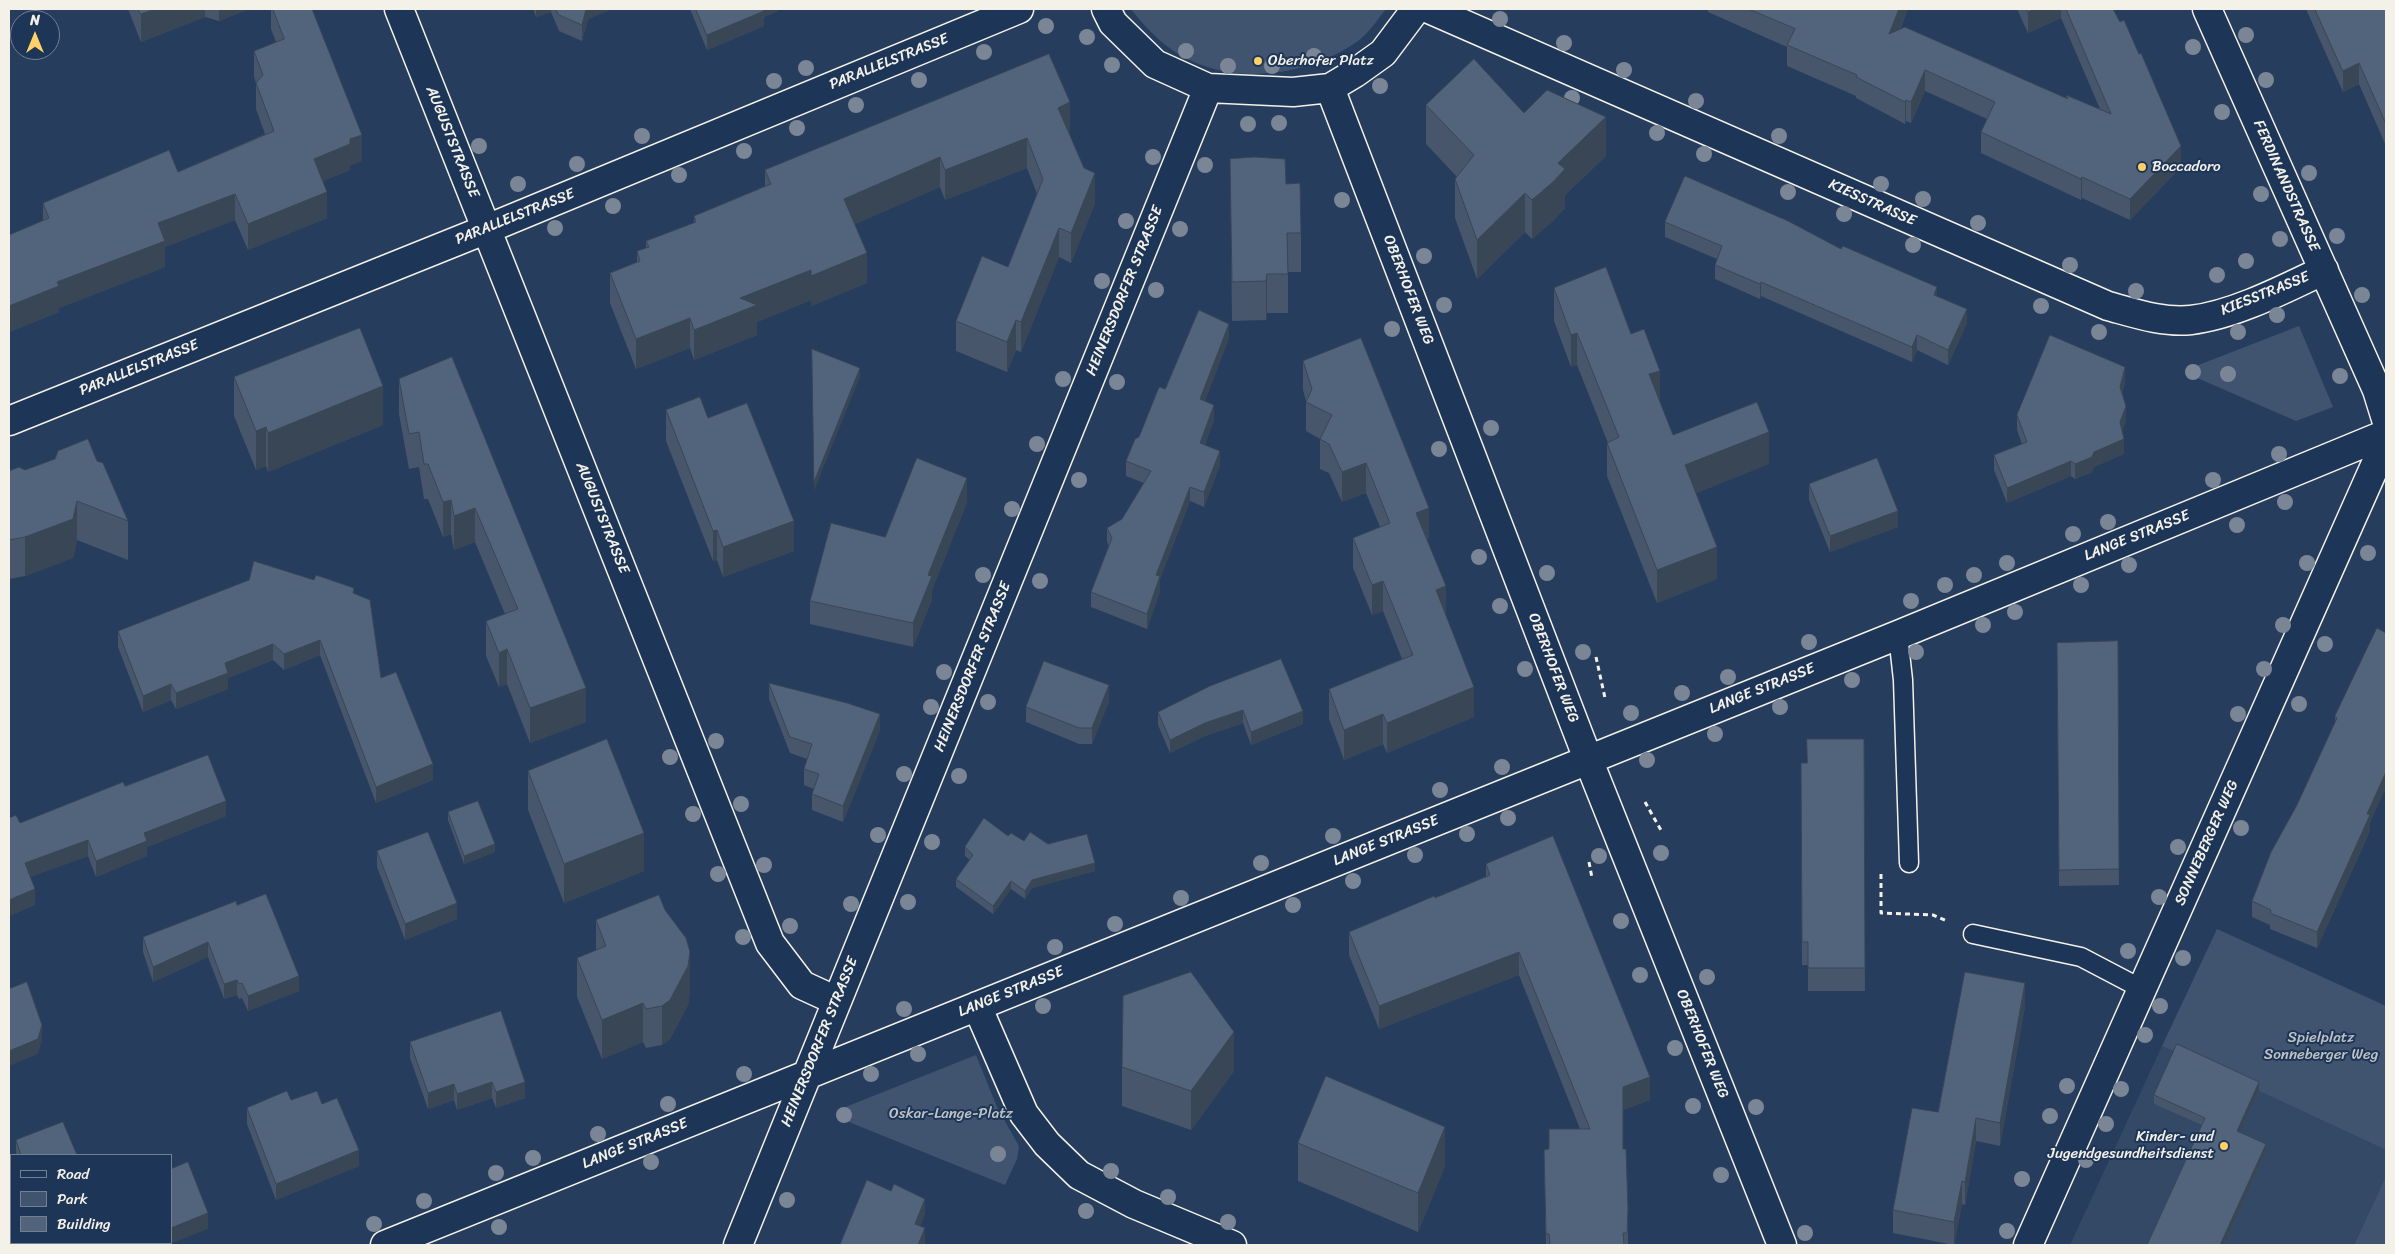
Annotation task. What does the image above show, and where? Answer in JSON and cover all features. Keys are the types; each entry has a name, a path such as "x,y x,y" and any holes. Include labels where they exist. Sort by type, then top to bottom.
{"street":[{"name":"AUGUSTSTRASSE","path":"399,9 770,943 802,984 837,1000"},
{"name":"PARALLELSTRASSE","path":"9,421 487,229 1019,9"},
{"path":"1106,9 1113,23 1155,64 1208,88 1293,92 1330,88 1384,52 1416,9"},
{"name":"KIESSTRASSE","path":"1429,9 2108,306 2152,317 2190,320 2224,312 2324,270"},
{"name":"FERDINANDSTRASSE","path":"2207,9 2378,390 2386,419"},
{"name":"HEINERSDORFER STRASSE","path":"738,1245 1208,88"},
{"name":"OBERHOFER WEG","path":"1330,88 1588,759 1782,1245"},
{"name":"LANGE STRASSE","path":"385,1245 1898,635 2386,434"},
{"name":"SONNEBERGER WEG","path":"2028,1245 2386,441"},
{"path":"977,1006 1024,1114 1047,1144 1079,1175 1134,1204 1232,1245"}],"lane":[{"path":"1898,635 1903,680 1908,863"},
{"path":"1973,934 2080,957 2142,988"}],"path":[{"path":"1596,657 1605,699"},
{"path":"1645,802 1662,832"}],"shaded area":[{"name":"Kinder- und Jugendgesundheitsdienst","path":"2162,1046 2386,1150 2386,1176 2354,1245 2070,1245"}],"green space":[{"path":"1131,9 1386,9 1362,38 1340,52 1300,68 1257,74 1235,73 1214,69 1194,62 1159,40"},
{"path":"2299,326 2333,407 2296,421 2195,377 2196,366"},
{"name":"Spielplatz Sonneberger Weg","path":"2217,929 2386,1006 2386,1150 2162,1046"},
{"name":"Oskar-Lange-Platz","path":"976,1055 997,1107 1019,1146 1017,1159 1005,1185 839,1118 843,1108"},
{"path":"2386,1176 2386,1245 2354,1245"}],"building":[{"path":"138,9 155,9 141,14"},
{"path":"273,9 312,9 362,135 350,139 350,144 314,159 327,192 248,224 235,194 158,223 165,241 57,282 59,286 9,306 9,235 49,218 43,203 169,150 178,172 274,131 256,83 263,75 254,51 284,39"},
{"path":"556,9 586,9 582,25 559,15"},
{"path":"696,9 763,9 764,11 707,35"},
{"path":"1749,9 1899,9 1889,34 1905,27 2068,99 2066,95 2111,114 2066,9 2113,9 2120,22 2124,20 2139,54 2141,53 2181,146 2130,199 2082,177 2081,179 1981,132 1995,102 1925,70 1911,102 1906,100 1905,102 1856,77 1857,75 1787,45 1795,29"},
{"path":"2315,9 2386,9 2386,124 2359,63 2343,71"},
{"path":"1049,54 1070,102 1058,108 1084,168 1095,173 1071,233 1059,228 1021,322 1016,320 1007,342 956,321 982,256 1008,267 1043,179 1027,138 945,170 940,157 844,199 867,253 811,276 811,270 740,298 757,305 694,330 690,318 636,339 610,273 640,261 637,251 649,247 646,241 696,222 694,216 771,184 765,170"},
{"path":"1474,59 1524,113 1547,90 1606,117 1558,163 1565,169 1553,182 1532,200 1525,193 1477,240 1455,179 1474,155 1426,105"},
{"path":"1255,157 1285,159 1286,184 1300,183 1301,233 1287,233 1288,274 1267,274 1266,281 1232,282 1230,159"},
{"path":"1685,176 1788,221 1841,249 1843,246 1937,287 1934,295 1967,309 1948,350 1917,335 1912,347 1761,282 1760,284 1715,265 1722,246 1665,222"},
{"path":"1606,267 1631,334 1644,329 1660,371 1649,374 1673,435 1757,402 1769,432 1685,465 1717,547 1657,570 1607,443 1619,437 1577,333 1571,335 1554,288"},
{"path":"1199,310 1229,324 1200,399 1214,405 1200,443 1220,451 1204,492 1190,487 1156,575 1160,576 1147,614 1091,592 1112,538 1107,528 1122,519 1151,471 1126,461 1135,439 1139,437 1159,387 1165,389"},
{"path":"360,328 383,386 268,433 266,427 256,431 234,377"},
{"path":"2050,335 2125,367 2120,387 2126,406 2120,422 2124,439 2094,452 2092,457 2075,464 2071,461 2007,488 1994,455 2027,442 2017,415"},
{"path":"1361,338 1429,508 1416,513 1446,586 1436,590 1474,687 1387,723 1383,714 1344,730 1329,689 1413,655 1383,581 1372,585 1353,538 1390,523 1366,463 1342,472 1329,444 1320,439 1332,415 1306,402 1312,389 1303,361"},
{"path":"812,349 860,368 814,482"},
{"path":"452,357 586,688 530,708 507,649 499,653 486,621 518,609 475,508 454,516 451,500 443,502 428,464 424,464 419,432 409,434 399,379"},
{"path":"700,397 708,418 747,403 794,521 723,547 717,530 713,531 666,410"},
{"path":"88,439 97,461 103,463 128,521 77,501 73,519 25,537 9,540 9,471 19,467 25,470 55,459 58,451"},
{"path":"917,458 967,478 928,575 932,576 913,623 810,601 831,523 885,537"},
{"path":"1877,458 1898,511 1830,536 1809,484"},
{"path":"254,561 314,580 316,575 354,588 353,593 370,600 381,678 396,672 433,764 376,787 320,640 284,654 273,644 225,663 228,673 176,693 171,684 143,696 118,631 249,580"},
{"path":"2377,628 2386,633 2386,772 2367,814 2370,815 2317,932 2270,913 2271,910 2252,901 2271,852 2297,805 2337,718 2335,716"},
{"path":"2118,641 2119,869 2059,870 2057,643"},
{"path":"1281,659 1303,711 1251,732 1243,710 1205,723 1170,740 1158,712 1210,686"},
{"path":"1044,661 1109,685 1092,728 1079,728 1026,707"},
{"path":"769,683 847,703 880,714 843,806 812,794 819,774 804,769 812,744 790,737"},
{"path":"607,739 644,833 564,864 528,771"},
{"path":"1807,739 1864,739 1865,968 1808,968 1808,942 1802,942 1801,763 1807,763"},
{"path":"208,755 226,801 144,833 147,841 96,861 88,840 25,863 35,889 9,900 9,818 16,815 20,823 123,782 125,786"},
{"path":"478,801 495,844 464,856 448,812"},
{"path":"984,818 1008,836 1011,833 1024,841 1030,832 1048,844 1087,834 1095,863 1032,880 1025,891 1011,881 993,906 956,879 973,855 965,847"},
{"path":"428,832 457,903 405,924 377,851"},
{"path":"1553,836 1650,1077 1623,1087 1623,1149 1626,1149 1628,1209 1627,1233 1623,1233 1624,1245 1550,1245 1549,1234 1546,1234 1544,1150 1549,1149 1549,1129 1590,1129 1519,952 1379,1006 1349,932 1434,896 1435,898 1490,875 1486,864"},
{"path":"266,894 299,976 248,996 242,983 239,984 237,980 224,984 208,942 153,967 143,937 236,901 237,905"},
{"path":"659,895 665,910 686,938 690,952 688,966 670,1000 662,1006 646,1009 643,1003 602,1020 577,958 606,946 596,920"},
{"path":"1191,972 1234,1032 1191,1091 1122,1067 1123,996"},
{"path":"1965,972 2025,983 2000,1123 1976,1118 1965,1182 1962,1181 1954,1222 1893,1210 1912,1108 1938,1112"},
{"path":"27,982 42,1025 38,1039 9,1051 9,989"},
{"path":"501,1011 525,1082 496,1092 492,1082 457,1094 454,1084 428,1093 410,1042"},
{"name":"Kinder- und Jugendgesundheitsdienst","path":"2177,1044 2259,1082 2237,1131 2266,1144 2220,1245 2147,1245 2205,1118 2154,1095"},
{"path":"1326,1076 1445,1127 1418,1193 1298,1143"},
{"path":"287,1091 291,1100 317,1091 322,1104 337,1098 359,1150 276,1184 247,1108"},
{"path":"63,1122 77,1154 21,1154 16,1140"},
{"path":"188,1162 208,1213 172,1228 172,1169"},
{"path":"867,1180 891,1191 894,1184 925,1199 915,1224 925,1228 918,1245 840,1245"}],"place":[{"name":"Oberhofer Platz","path":"1258,61"},
{"name":"Boccadoro","path":"2142,167"},
{"name":"Kinder- und Jugendgesundheitsdienst","path":"2224,1146"}]}
